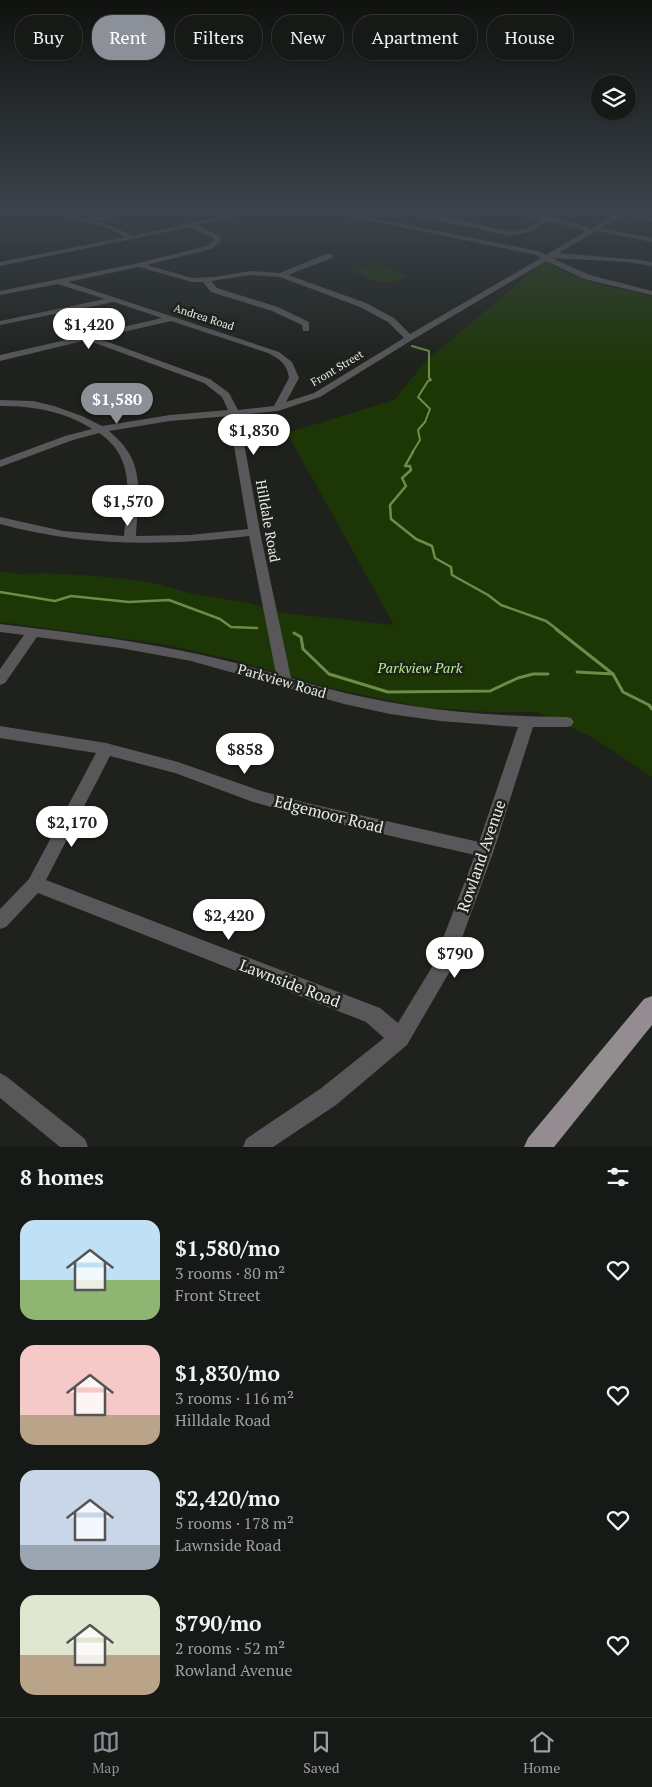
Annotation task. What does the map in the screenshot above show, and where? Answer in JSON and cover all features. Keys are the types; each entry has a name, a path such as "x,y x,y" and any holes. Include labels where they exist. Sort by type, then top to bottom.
{"main road":[{"path":"537,1147 652,1007"}],"street":[{"path":"0,293 149,263"},
{"path":"281,275 313,263"},
{"name":"Front Street","path":"0,464 53,444 102,429 170,418 234,414 278,408 317,395 536,263"},
{"path":"558,263 565,268 587,277 652,293"},
{"path":"139,265 185,279 206,280 250,273 281,275 363,305 391,320 409,338"},
{"path":"206,280 214,290 282,311 306,324 306,328"},
{"name":"Andrea Road","path":"61,282 271,351 288,361 294,378 278,408"},
{"path":"0,323 114,300"},
{"path":"0,358 172,318"},
{"name":"Hilldale Road","path":"89,338 207,381 226,395 234,414 254,532 286,683"},
{"path":"0,403 28,404 53,409 102,429 119,445 130,462 132,473 130,540"},
{"path":"0,520 27,528 78,537 130,540 172,540 254,532"},
{"name":"Parkview Road","path":"0,628 149,647 236,667 286,683 367,704 401,710 527,721 566,722"},
{"path":"0,680 33,632"},
{"name":"Rowland Avenue","path":"254,1147 328,1097 400,1038 440,971 485,850 527,721"},
{"name":"Edgemoor Road","path":"0,732 106,749 178,768 259,797 307,810 485,850"},
{"path":"0,920 35,884 106,749"},
{"name":"Lawnside Road","path":"35,884 373,1015 400,1038"},
{"path":"0,1084 77,1147"}],"green space":[{"name":"Parkview Park","path":"549,263 586,280 652,296 652,777 592,737 537,712 490,712 421,707 330,688 234,660 163,644 0,622 0,571 18,574 45,573 97,576 150,582 190,593 249,603 285,613 394,625 287,433 394,400 426,361 541,264"},
{"path":"363,266 383,266 407,276 393,282 374,281 355,271"},
{"path":"111,386 135,397 124,402 99,391"}],"waterway":[{"path":"412,346 429,351 429,378 431,380 428,381 418,397 430,409 425,422 418,430 420,440 412,453"},
{"path":"413,452 405,466 410,466 411,470 402,478 406,486 390,505 391,519 416,539 432,546 435,558 451,567 452,575 488,595 501,605 546,621 558,630"},
{"path":"0,592 55,601 71,596 129,602 169,600 220,619 231,627 257,628"},
{"path":"556,629 613,674"},
{"path":"294,633 301,637 303,649 329,674 388,692 490,691 518,678 533,674 548,674"},
{"path":"577,672 613,674"},
{"path":"613,674 623,692 649,705 652,709"}]}
